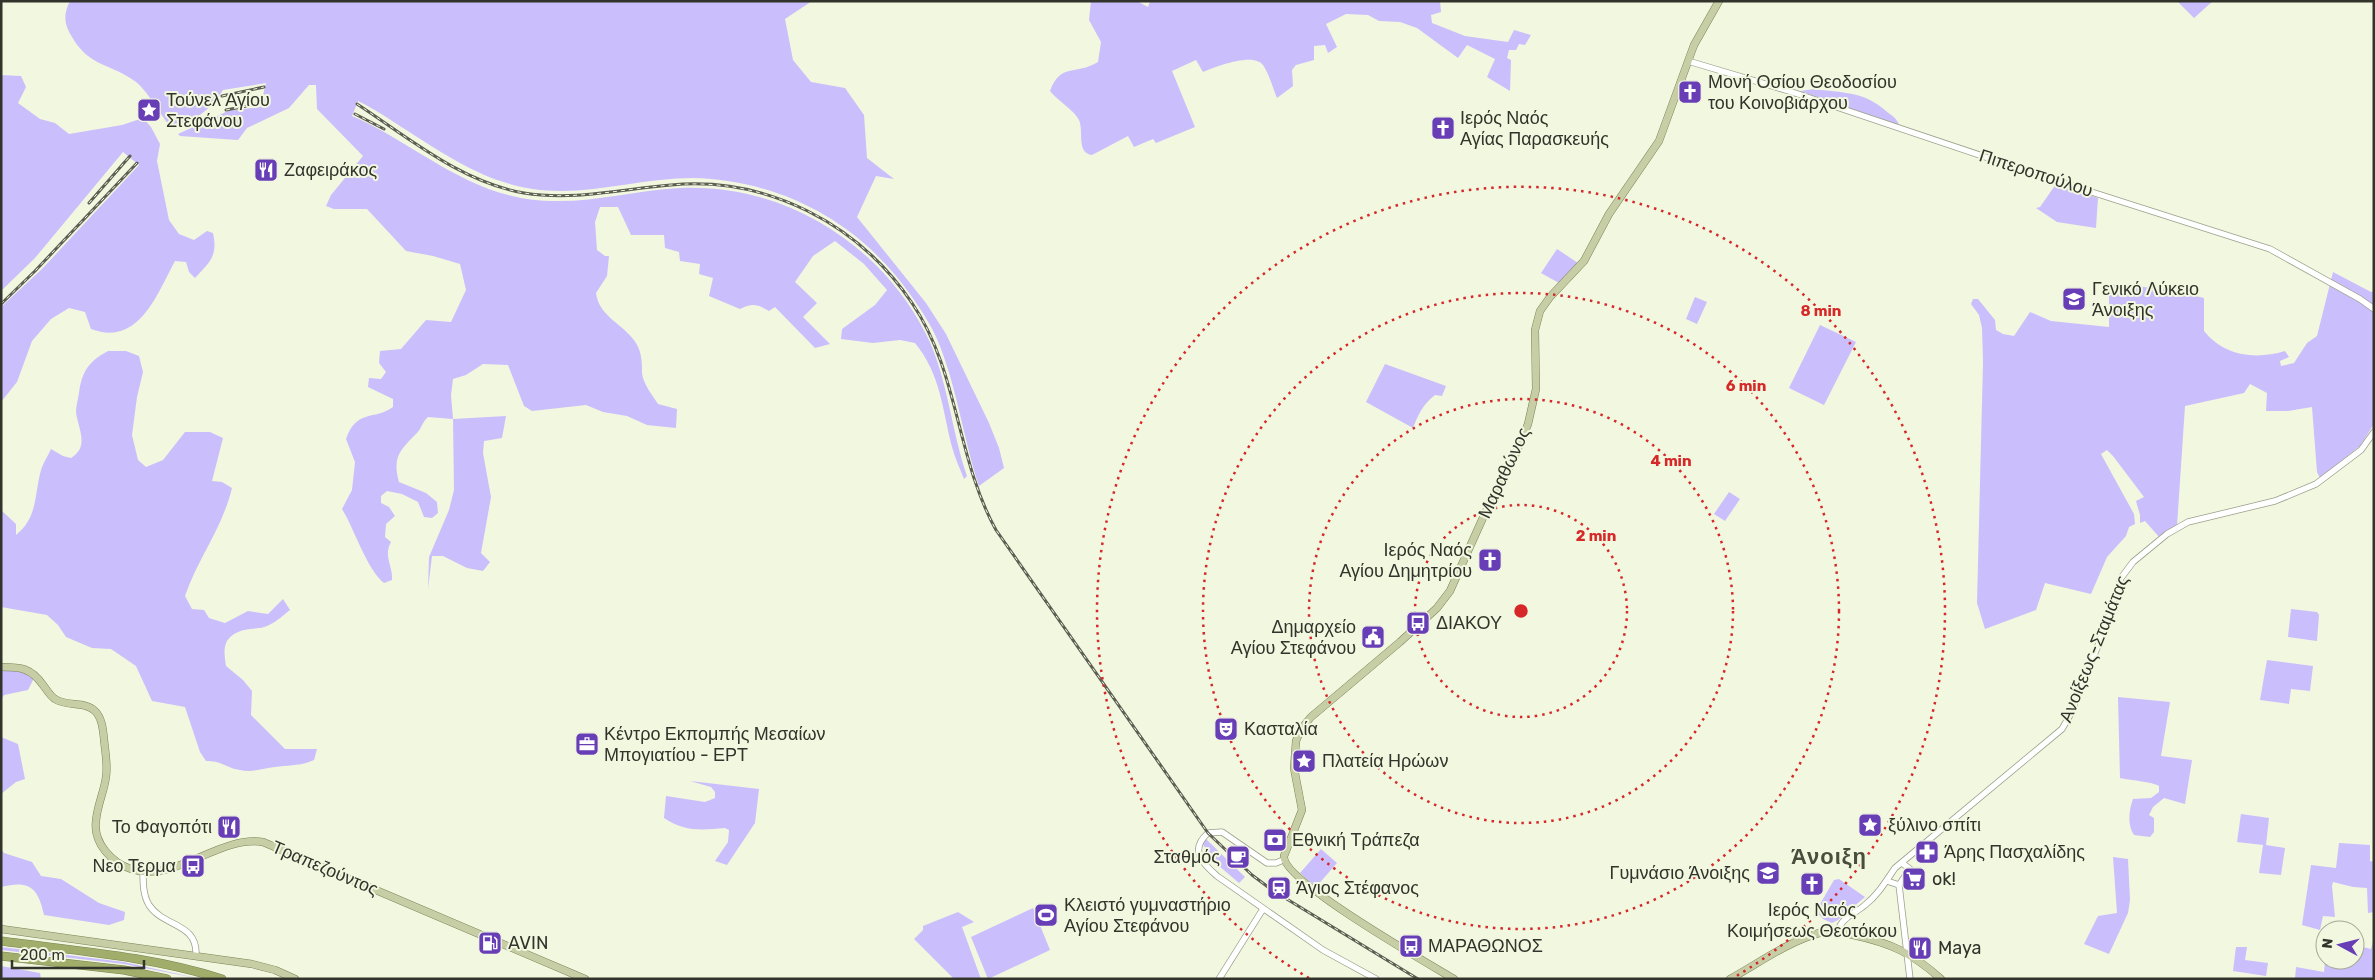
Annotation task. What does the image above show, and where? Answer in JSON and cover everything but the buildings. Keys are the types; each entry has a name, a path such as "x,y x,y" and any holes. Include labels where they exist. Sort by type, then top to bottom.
{"highway":[{"path":"1,941 132,957 164,963 222,979"},
{"path":"1,956 124,970 167,979"}],"main road":[{"name":"Μαραθώνος","path":"1283,860 1302,810 1294,762 1295,746 1299,733 1315,712 1432,613 1450,590 1490,503 1514,458 1528,424 1536,389 1535,330 1540,311 1550,297 1584,261 1609,214 1659,140 1694,45 1719,1"},
{"name":"Τραπεζούντος","path":"1,667 26,668 34,673 56,700 90,708 98,715 103,728 107,772 96,820 97,834 104,850 114,860 131,869 143,871 164,870 236,843 256,841 270,844 586,979"},
{"path":"1283,860 1297,875 1336,906 1454,979"},
{"path":"1,929 259,965 295,979"},
{"path":"1730,979 1797,942 1815,935 1834,932 1881,942 1908,953 1941,979"}],"street":[{"name":"Πιπεροπούλου","path":"1688,61 1789,91 2054,180 2270,249 2360,300 2374,310"},
{"name":"Ανοίξεως-Σταμάτας","path":"1834,932 1833,925 1846,919 1868,903 1887,881 1895,868 2062,729 2067,722 2103,633 2121,578 2133,562 2167,534 2191,521 2275,501 2316,484 2365,447 2374,432"},
{"path":"1283,860 1274,864 1264,862 1222,832 1208,833 1200,841 1199,852 1204,865 1322,950 1376,979"},
{"path":"1902,862 1910,869 1899,885 1910,979"},
{"path":"143,871 144,893 150,907 193,937 196,946 196,956"},
{"path":"1887,881 1899,885"},
{"path":"1218,979 1263,909"}],"shaded area":[{"path":"70,1 812,1 785,19 793,60 811,82 845,88 864,115 867,158 894,179 876,176 857,217 926,303 946,334 989,423 999,448 1004,468 979,486 950,375 929,323 892,271 869,248 844,228 817,211 788,197 758,187 726,181 693,178 573,191 533,189 515,185 465,166 358,101 352,116 476,184 498,192 542,201 562,201 680,188 718,189 755,196 791,208 824,225 855,246 883,272 906,301 926,334 939,368 967,476 964,479 953,451 943,405 930,367 915,343 900,340 873,343 841,339 842,329 875,305 887,290 864,264 835,241 813,256 795,282 817,303 803,317 830,344 815,348 775,307 769,311 754,305 740,309 709,296 713,278 699,274 700,264 680,261 679,252 665,248 664,235 631,235 618,207 600,207 595,222 597,250 605,256 609,256 607,276 596,293 598,301 607,314 636,343 641,354 644,381 658,404 677,409 676,428 647,425 627,416 603,412 586,405 532,411 524,406 508,365 483,364 466,375 453,379 451,395 453,419 428,417 419,431 402,449 396,466 399,482 426,493 437,502 438,513 432,518 424,517 418,502 402,494 387,491 381,496 381,503 389,507 395,516 386,524 385,537 391,542 388,556 392,580 384,583 366,559 342,509 352,490 355,462 346,439 355,423 393,407 393,399 368,387 369,378 381,379 386,372 379,363 380,351 401,349 426,320 451,322 466,290 460,264 406,251 367,209 334,209 326,206 331,195 363,156 317,109 316,85 309,85 289,108 247,128 238,140 180,136 178,134 228,111 260,107 266,83 223,90 207,110 200,115 186,122 169,125 140,85 127,76 94,60 79,47 66,24 65,15"},
{"path":"1091,1 1137,1 1148,7 1150,1 1440,1 1441,12 1431,15 1432,23 1465,36 1508,42 1514,30 1531,35 1525,45 1519,44 1516,50 1509,50 1507,58 1511,60 1510,91 1487,77 1495,59 1467,45 1458,58 1417,28 1400,22 1379,21 1368,15 1346,14 1326,24 1337,47 1328,53 1325,45 1314,46 1314,60 1296,65 1292,70 1293,86 1277,98 1263,65 1258,61 1243,60 1203,72 1196,60 1172,71 1195,127 1156,143 1153,139 1134,147 1128,136 1092,155 1087,153 1082,146 1079,120 1050,91 1059,76 1098,62 1101,42 1089,20"},
{"path":"2177,1 2213,1 2194,18"},
{"path":"1,75 21,76 26,87 18,103 40,119 55,123 69,134 122,125 143,118 151,127 160,144 157,161 169,220 179,234 194,240 207,231 213,233 214,247 209,263 195,278 189,272 186,262 175,261 153,302 144,314 134,324 122,331 108,333 91,329 85,312 69,308 51,319 32,341 17,382 1,402 1,307 42,269 139,165 123,152 35,258 1,291"},
{"path":"1814,89 1861,96 1878,104 1897,120 1899,125 1800,91"},
{"path":"2056,184 2098,198 2096,228 2057,222 2036,208 2040,207"},
{"path":"1557,249 1578,263 1559,283 1541,273"},
{"path":"2333,272 2371,292 2374,291 2374,424 2360,446 2320,478 2317,472 2312,407 2288,411 2266,411 2267,393 2250,384 2244,393 2185,406 2177,526 2160,538 2145,521 2140,523 2136,501 2144,497 2107,450 2101,454 2134,514 2135,524 2129,527 2126,536 2107,557 2091,594 2045,583 2036,610 1985,629 1977,603 1983,362 1982,328 1979,315 1971,304 1973,299 1978,299 1995,320 1996,330 2003,334 2014,336 2030,312 2051,321 2109,327 2109,284 2166,289 2204,298 2204,331 2221,346 2241,354 2251,355 2274,354 2285,351 2289,357 2280,361 2281,366 2294,363 2307,343 2317,336"},
{"path":"1695,297 1707,302 1697,324 1686,319"},
{"path":"1820,325 1856,342 1824,405 1789,388"},
{"path":"108,351 126,351 139,356 143,372 137,397 132,435 138,460 146,467 163,460 185,432 210,432 223,438 212,481 222,482 232,488 222,517 185,596 192,609 204,610 209,618 225,623 248,611 268,614 283,599 290,610 277,620 264,627 247,629 228,639 225,648 226,666 243,680 252,691 251,715 285,749 317,749 314,760 300,764 249,771 235,769 217,762 206,761 200,752 185,707 152,701 136,666 111,649 92,648 66,637 58,625 47,615 1,607 1,510 16,524 16,535 23,528 32,513 41,470 51,449 71,458 77,453 81,443 76,412 80,385 84,373 91,363"},
{"path":"1385,364 1446,386 1442,396 1435,395 1424,406 1413,428 1366,402"},
{"path":"506,416 502,438 484,441 483,453 491,497 481,553 490,562 483,571 467,568 443,556 432,556 428,589 429,557 449,510 454,490 453,419"},
{"path":"1729,492 1740,499 1725,521 1714,514"},
{"path":"2291,609 2317,612 2319,615 2317,641 2288,637"},
{"path":"2267,660 2313,666 2310,691 2291,689 2289,704 2260,700"},
{"path":"1,671 21,671 34,678 28,690 4,695 1,700"},
{"path":"2118,697 2170,702 2161,756 2192,760 2185,804 2164,798 2153,807 2149,815 2154,818 2154,832 2150,837 2134,835 2129,817 2130,808 2133,799 2151,798 2159,792 2159,786 2120,778"},
{"path":"1,737 18,744 25,779 16,782 1,794"},
{"path":"690,781 759,789 755,823 727,865 715,861 728,842 729,830 725,828 686,828 671,823 664,818 666,796 705,802 715,798 715,792 711,787"},
{"path":"2241,814 2269,818 2266,845 2285,848 2281,875 2259,873 2263,845 2237,842"},
{"path":"1206,839 1245,877 1239,883 1204,853 1205,847 1202,844"},
{"path":"2339,843 2370,845 2370,861 2374,862 2374,912 2368,913 2367,888 2333,882 2335,917 2323,916 2322,920 2315,920 2315,929 2302,925 2311,865 2336,868"},
{"path":"1,849 4,853 32,862 41,876 61,879 99,903 125,912 124,920 109,925 44,915 39,898 31,888 19,884 1,887"},
{"path":"1321,849 1337,863 1316,887 1300,873"},
{"path":"2113,857 2128,859 2130,900 2128,913 2109,954 2084,944 2098,916 2117,913"},
{"path":"1839,879 1865,897 1832,923 1823,919 1816,911 1834,880"},
{"path":"1033,908 1050,950 988,979 971,937"},
{"path":"958,912 974,922 962,927 981,979 954,979 914,939 923,930 923,926"},
{"path":"2374,938 2374,979 2295,979 2296,967 2324,972 2324,970 2365,970 2365,948 2371,949"},
{"path":"1,947 124,962 201,979 124,964 1,950"},
{"path":"2236,947 2247,947 2245,960 2268,963 2266,976 2233,971"},
{"path":"1,966 40,973 41,979 1,979"}],"railway":[{"path":"222,96 264,87"},
{"path":"226,110 257,104"},
{"path":"357,104 436,157 457,169 501,187 524,193 561,196 598,194 671,185 707,184 742,189 775,198 808,211 838,229 865,250 890,275 912,303 927,330 949,386 973,474 996,530 1208,833 1252,875 1272,890 1418,979"},
{"path":"355,114 384,129"},
{"path":"89,203 130,156"},
{"path":"1,304 35,271 137,163"}],"place":[{"name":"Μονή Οσίου Θεοδοσίου του Κοινοβιάρχου","path":"1690,92"},
{"name":"Τούνελ Αγίου Στεφάνου","path":"149,110"},
{"name":"Ιερός Ναός Αγίας Παρασκευής","path":"1443,128"},
{"name":"Ζαφειράκος","path":"266,170"},
{"name":"Γενικό Λύκειο Άνοιξης","path":"2074,299"},
{"name":"Ιερός Ναός Αγίου Δημητρίου","path":"1490,560"},
{"name":"ΔΙΑΚΟΥ","path":"1418,623"},
{"name":"Δημαρχείο Αγίου Στεφάνου","path":"1373,637"},
{"name":"Κασταλία","path":"1226,729"},
{"name":"Κέντρο Εκπομπής Μεσαίων Μπογιατίου - ΕΡΤ","path":"587,744"},
{"name":"Πλατεία Ηρώων","path":"1304,761"},
{"name":"ξύλινο σπίτι","path":"1870,825"},
{"name":"Το Φαγοπότι","path":"229,827"},
{"name":"Εθνική Τράπεζα","path":"1275,840"},
{"name":"Άρης Πασχαλίδης","path":"1927,852"},
{"name":"Σταθμός","path":"1238,857"},
{"name":"Νεο Τερμα","path":"193,866"},
{"name":"Γυμνάσιο Άνοιξης","path":"1768,873"},
{"name":"ok!","path":"1914,879"},
{"name":"Ιερός Ναός Κοιμήσεως Θεοτόκου","path":"1812,884"},
{"name":"Άγιος Στέφανος","path":"1279,888"},
{"name":"Κλειστό γυμναστήριο Αγίου Στεφάνου","path":"1046,915"},
{"name":"AVIN","path":"490,943"},
{"name":"ΜΑΡΑΘΩΝΟΣ","path":"1411,946"},
{"name":"Maya","path":"1920,948"}],"district":[{"name":"Άνοιξη","path":"1829,856"}]}
